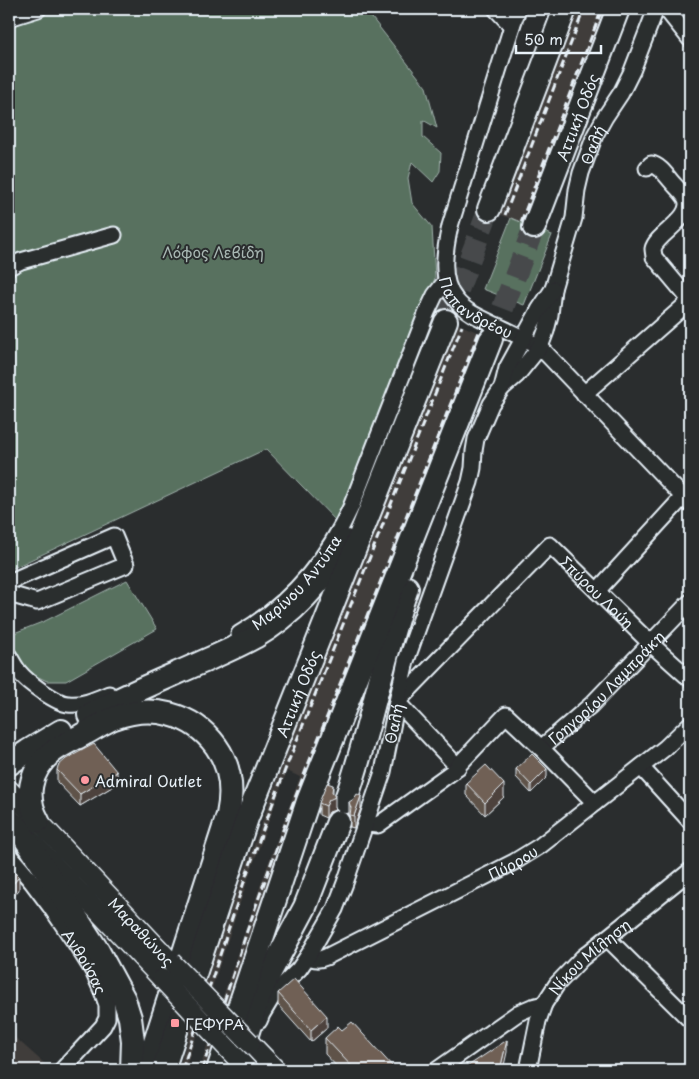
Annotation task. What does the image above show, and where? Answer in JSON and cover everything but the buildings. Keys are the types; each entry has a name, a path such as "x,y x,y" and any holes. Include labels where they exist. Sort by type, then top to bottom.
{"highway":[{"path":"489,209 565,9"},
{"name":"Αττική Οδός","path":"534,227 618,9"},
{"name":"Αττική Οδός","path":"163,1070 247,818 446,321"},
{"path":"218,1070 308,801 491,339 466,427 402,603 376,691 364,744 342,812 305,907 266,980 257,1002 236,1070"},
{"path":"9,764 18,752 106,706 245,643 273,625 299,604 323,577 342,548 411,410"},
{"path":"132,1070 133,1041 130,1018 124,999 98,951 21,822 33,812 30,789 41,763 52,752 114,718 146,711 162,712 177,716 193,724 207,735 223,758 231,790 228,815 146,1070"}],"main road":[{"name":"Μαραθώνος","path":"9,790 21,822 162,979 248,1070"},
{"name":"Μαραθώνος","path":"21,822 171,962 276,1070"}],"street":[{"path":"9,14 14,9"},
{"path":"9,18 38,9"},
{"path":"496,9 512,26"},
{"name":"Παπανδρέου","path":"518,9 450,226 446,244 446,280 456,300 470,313 540,347 687,500"},
{"name":"Θαλή","path":"250,1043 262,1014 274,994 308,956 335,909 383,772 406,661 470,482 476,439 491,404 502,388 540,347 546,331 554,289 574,218 579,182 595,135 622,93 656,9"},
{"path":"666,9 690,39"},
{"path":"584,394 690,301 654,257 653,250 656,244 683,216 686,211 686,199 656,164 651,164 647,168"},
{"path":"9,267 21,261 114,235"},
{"name":"Μαρίνου Αντύπα","path":"9,656 20,673 60,702 69,705 95,700 227,641 251,627 292,593 317,566 342,529 427,312 435,295 446,280"},
{"name":"Θαλή","path":"502,388 508,368 539,310 554,289"},
{"path":"597,591 687,500"},
{"path":"9,582 114,536 126,565 37,602 9,594"},
{"name":"Σπύρου Λούη","path":"397,702 550,545 651,644 690,679"},
{"name":"Γρηγορίου Λαμπράκη","path":"541,748 591,705 690,602"},
{"path":"397,702 458,767"},
{"path":"366,824 378,825 452,772 506,715 595,804"},
{"name":"Πύρρου","path":"308,956 320,960 514,862 540,846 595,804 690,724"},
{"path":"641,767 690,821"},
{"name":"Ανθούσας","path":"9,855 41,894 76,944 93,971 107,1004 107,1018 103,1026 62,1070"},
{"name":"Νίκου Μίληση","path":"528,1070 536,1026 544,1004 552,991 571,969 690,871"},
{"path":"607,938 690,1020"},
{"path":"437,1070 518,1013 544,1004"}],"shaded area":[{"path":"575,9 610,9 527,225 496,213"},
{"path":"455,323 485,335 208,1070 199,1070 263,878 300,777 287,771 249,876 185,1070 178,1070 224,928 305,698"},
{"path":"9,1032 45,1064 40,1070 9,1070"}],"green space":[{"name":"Λόφος Λεβίδη","path":"59,9 365,9 426,87 437,128 423,120 423,137 441,153 440,171 433,182 412,162 408,178 412,203 432,227 435,278 383,417 339,524 266,449 9,570 9,29 29,19"},
{"path":"511,218 552,235 524,305 483,289"},
{"path":"127,580 157,629 66,681 47,681 30,673 17,659 9,641 9,635 45,621"}],"tunnel":[{"path":"446,321 489,209"},
{"path":"491,339 534,227"}],"railway":[{"path":"505,215 584,9"},
{"path":"521,222 602,9"},
{"path":"182,1070 246,876 285,770 462,326"},
{"path":"202,1070 247,931 289,813 479,332"}],"place":[{"name":"Admiral Outlet","path":"85,780"},
{"name":"ΓΕΦΥΡΑ","path":"175,1023"}]}
